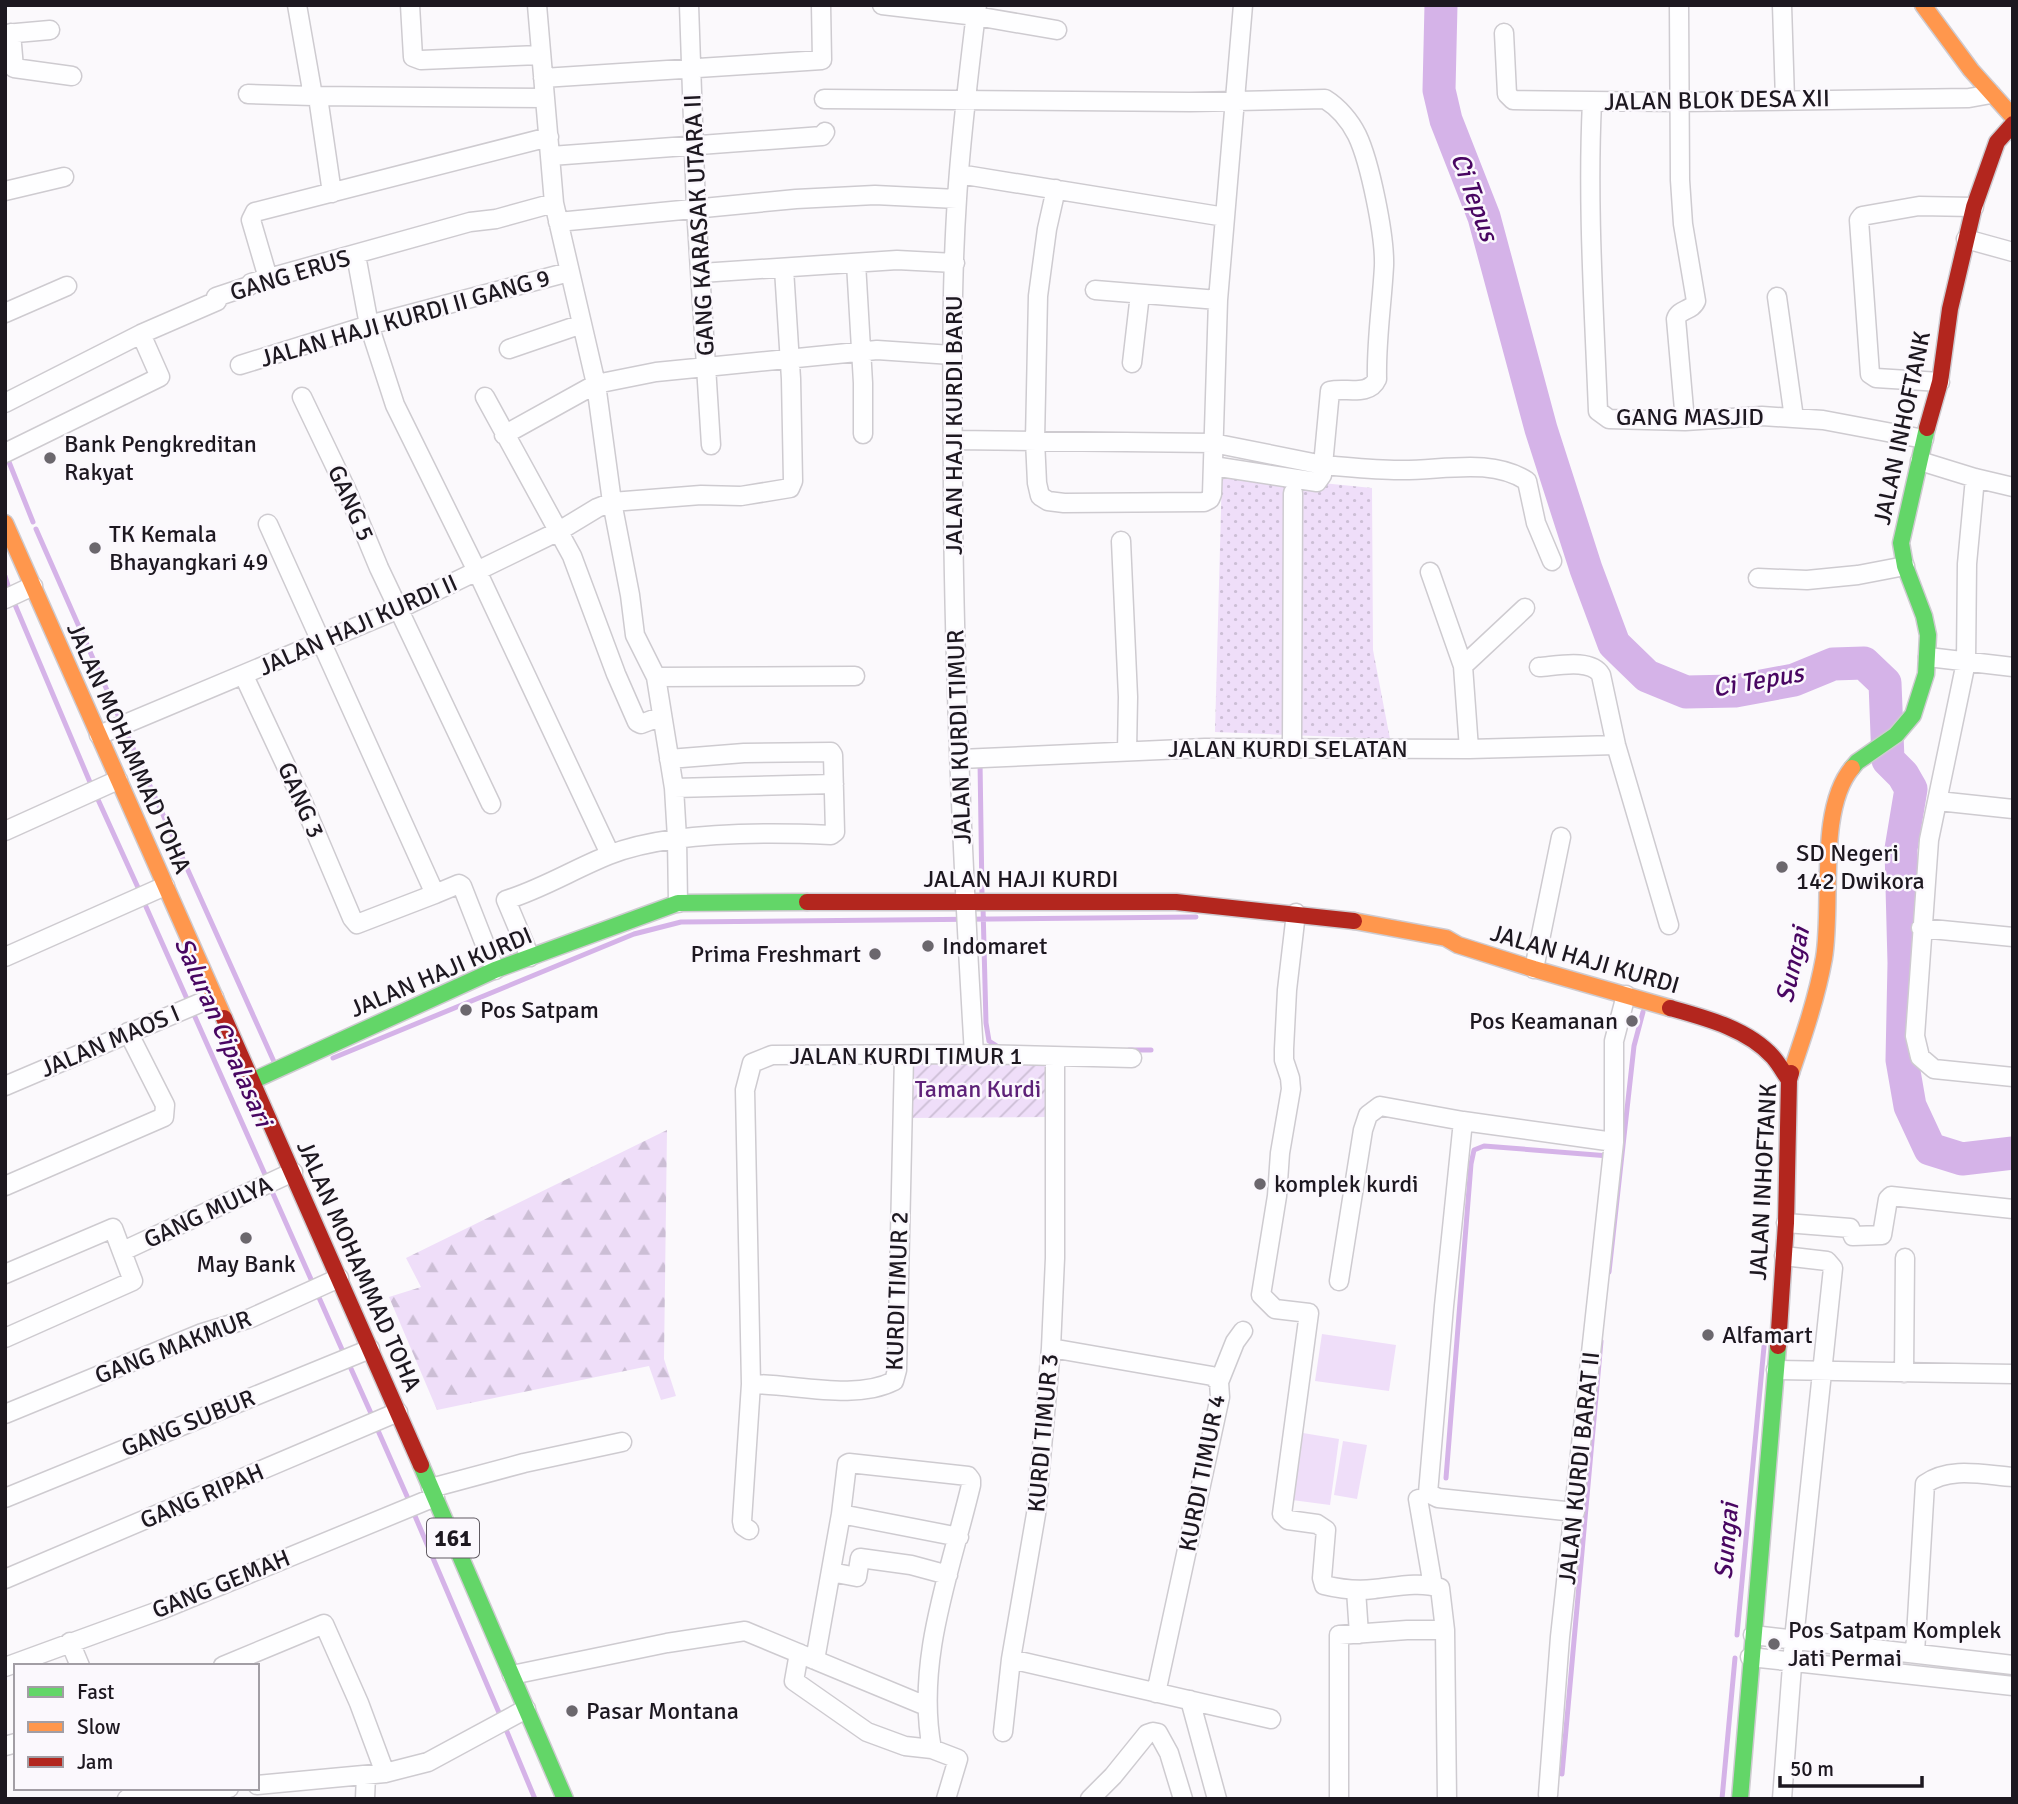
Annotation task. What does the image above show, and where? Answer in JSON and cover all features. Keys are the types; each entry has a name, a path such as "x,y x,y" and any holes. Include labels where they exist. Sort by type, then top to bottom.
{"main road":[{"path":"1923,5 1991,94 2013,117"},
{"name":"JALAN INHOFTANK","path":"1740,1799 1784,1256 1788,1080 1810,1017 1824,956 1835,804 1843,779 1857,762 1896,735 1913,715 1926,674 1937,658 1905,566 1901,543 1928,463 1924,439 1940,382 1950,309 1974,207 1997,142 2013,124"},
{"name":"JALAN MOHAMMAD TOHA","path":"5,523 293,1172 565,1799"},
{"name":"JALAN HAJI KURDI","path":"252,1081 495,970 678,903 965,913 1176,902 1384,925 1446,938 1458,945 1534,969 1711,1020 1751,1038 1773,1057 1788,1080"}],"street":[{"path":"298,5 332,194"},
{"path":"410,5 413,57 421,60 540,55"},
{"path":"537,5 554,203 596,384 612,502 635,635 656,677 674,788 678,903"},
{"name":"GANG KARASAK UTARA II","path":"689,5 696,208 711,444"},
{"path":"544,78 822,60 821,5"},
{"path":"882,5 977,11 1057,30"},
{"path":"1056,189 1047,229 1038,296 1035,440 1040,496 1048,501 1193,504 1210,499 1218,300 1243,5"},
{"path":"1679,5 1680,180 1683,224 1696,295 1693,307 1678,314 1676,319 1685,421"},
{"path":"1782,5 1785,100"},
{"name":"JALAN HAJI KURDI BARU","path":"954,588 952,355 957,199 964,102 977,11"},
{"path":"50,30 8,33 14,68 72,76"},
{"name":"JALAN BLOK DESA XII","path":"1504,33 1505,82 1509,98 1513,100 1681,102 1958,98 1991,94"},
{"path":"248,94 315,97 545,97"},
{"path":"824,99 964,102 1325,99 1332,103 1358,136 1376,203 1384,264 1377,379 1374,386 1368,390 1330,391 1322,475 1317,482 1213,466"},
{"name":"GANG MASJID","path":"1592,102 1591,227 1598,411 1609,419 1685,421 1762,416 1824,420 1878,428 1924,439"},
{"path":"551,156 822,136 825,132"},
{"path":"268,278 251,219 252,214 549,137"},
{"path":"959,174 1225,217"},
{"path":"5,191 64,177"},
{"path":"558,222 696,208 875,195 957,199"},
{"name":"GANG ERUS","path":"5,403 141,334 216,301 216,297 268,278 470,222 505,217 554,203"},
{"path":"1940,382 1876,378 1870,374 1859,220 1862,216 1919,206 1974,207"},
{"path":"1966,239 2013,252"},
{"path":"356,255 369,325 395,405 477,571 610,854"},
{"path":"701,274 897,260 955,263"},
{"path":"856,263 863,383 863,435"},
{"path":"612,502 701,495 741,496 790,488 793,481 790,359 784,269"},
{"name":"JALAN HAJI KURDI II GANG 9","path":"240,365 369,325 569,272"},
{"path":"5,313 67,286"},
{"path":"1095,290 1218,300"},
{"path":"1132,363 1140,294"},
{"path":"1777,297 1794,418"},
{"path":"509,349 582,324"},
{"path":"5,453 160,377 141,334"},
{"path":"504,435 596,384 656,372 877,350 952,355"},
{"name":"GANG 5","path":"302,397 491,804"},
{"path":"485,397 572,556 637,722 641,724 662,716"},
{"path":"953,440 1213,443 1323,464 1399,470 1477,467 1516,474 1527,481 1536,523 1552,561"},
{"path":"1928,463 2013,487"},
{"path":"1975,478 1967,564 1966,662 1929,840 1915,1036 1920,1057 1934,1069 2013,1077"},
{"path":"1292,747 1293,493"},
{"name":"JALAN HAJI KURDI II","path":"99,735 399,609 559,531 612,502"},
{"path":"268,524 435,894 459,884 462,886 495,970"},
{"path":"1121,541 1128,697 1127,751"},
{"path":"1758,578 1807,580 1858,575 1905,566"},
{"path":"1430,572 1463,666 1469,749"},
{"path":"5,598 33,586"},
{"name":"JALAN KURDI TIMUR","path":"954,588 965,913 974,1054"},
{"path":"1463,666 1525,608"},
{"path":"1937,658 2013,667"},
{"path":"1539,667 1590,665 1598,669 1616,745 1669,925"},
{"name":"GANG 3","path":"244,676 357,924 435,894"},
{"path":"656,677 855,677"},
{"name":"JALAN KURDI SELATAN","path":"960,759 1292,747 1469,749 1616,745"},
{"path":"530,957 506,900 528,894 610,854 677,838 834,834 833,755 828,751 744,753 669,759"},
{"path":"5,831 118,780"},
{"path":"674,788 834,784"},
{"path":"1938,801 2013,809"},
{"path":"1534,969 1561,836"},
{"path":"5,957 165,886"},
{"path":"1296,917 1287,990 1284,1060 1291,1089 1261,1295 1275,1309 1309,1313 1282,1514 1288,1520 1324,1527 1327,1535 1323,1583 1335,1588 1356,1590 1433,1586 1440,1588 1445,1630 1447,1799"},
{"path":"1921,928 2013,937"},
{"name":"JALAN KURDI BARAT II","path":"1548,1795 1560,1637 1614,1142 1614,1041 1626,995"},
{"name":"JALAN MAOS I","path":"5,1086 214,997"},
{"path":"5,1186 164,1118 166,1105 128,1032"},
{"name":"JALAN KURDI TIMUR 1","path":"751,1384 745,1090 752,1063 772,1055 974,1054 1132,1058"},
{"name":"KURDI TIMUR 2","path":"751,1384 830,1390 880,1388 894,1381 897,1370 904,1056"},
{"name":"KURDI TIMUR 3","path":"1003,1732 1011,1659 1037,1514 1051,1348 1055,1258 1055,1056"},
{"path":"1339,1281 1363,1130 1368,1115 1380,1106 1463,1121 1614,1142"},
{"path":"1463,1121 1427,1490 1430,1495 1438,1498 1575,1512"},
{"name":"GANG MULYA","path":"122,1251 293,1172"},
{"path":"1786,1223 1850,1228 1853,1236 1882,1235 1888,1199 1891,1196 2013,1209"},
{"path":"5,1275 113,1228 133,1281 5,1338"},
{"path":"1782,1799 1794,1639 1833,1268 1827,1261 1784,1256"},
{"path":"1904,1373 1905,1258"},
{"name":"GANG MAKMUR","path":"5,1414 202,1333 251,1318 339,1279"},
{"path":"1219,1382 1235,1342 1243,1331"},
{"name":"KURDI TIMUR 4","path":"1051,1348 1212,1376 1219,1382 1220,1397 1156,1693"},
{"name":"GANG SUBUR","path":"5,1498 370,1349"},
{"path":"1776,1370 2013,1374"},
{"path":"749,1530 742,1521 751,1384"},
{"name":"GANG RIPAH","path":"5,1579 398,1412"},
{"name":"GANG GEMAH","path":"5,1667 161,1610 433,1492 524,1463 622,1442"},
{"path":"932,1749 926,1706 932,1641 971,1480 968,1476 849,1463 846,1466 831,1572 807,1657 794,1681 867,1732 905,1746 932,1749 958,1759 946,1799"},
{"path":"1915,1653 1925,1484 1950,1473 2013,1477"},
{"path":"1418,1499 1433,1586"},
{"path":"841,1514 959,1537"},
{"path":"831,1572 857,1577 860,1558 911,1565 948,1575"},
{"path":"1356,1590 1359,1634"},
{"path":"228,1664 324,1624 359,1703 385,1773"},
{"path":"1339,1799 1339,1635 1445,1630"},
{"path":"512,1675 667,1643 745,1631 926,1706"},
{"path":"1753,1635 2013,1665"},
{"path":"70,1642 79,1664"},
{"path":"1750,1657 2013,1686"},
{"path":"1011,1659 1271,1719"},
{"path":"1190,1700 1217,1799"},
{"path":"259,1785 295,1790 428,1762 526,1709"},
{"path":"1090,1799 1113,1776 1147,1734 1153,1732 1158,1733 1169,1753 1184,1799"},
{"path":"365,1799 366,1775"},
{"path":"127,1799 215,1790"}],"green space":[{"path":"1222,473 1372,488 1373,650 1390,739 1215,732"},
{"name":"Taman Kurdi","path":"1048,1060 1049,1117 907,1118 907,1061"},
{"path":"667,1130 664,1359 676,1396 661,1400 649,1366 437,1410 389,1297 421,1287 406,1258"},
{"path":"1322,1334 1396,1345 1389,1391 1315,1381"},
{"path":"1303,1433 1339,1439 1330,1505 1292,1500"},
{"path":"1343,1441 1367,1445 1357,1499 1334,1495"}],"waterway":[{"name":"Ci Tepus","path":"1441,5 1439,90 1446,120 1484,217 1541,429 1586,569 1614,644 1647,676 1686,692 1735,691 1794,680 1833,664 1864,663 1885,683 1888,760 1903,775 1911,789 1901,849 1904,963 1902,1060 1910,1106 1930,1149 1962,1159 2013,1153"},
{"path":"7,457 33,522"},
{"path":"36,529 121,722"},
{"name":"Saluran Cipalasari","path":"5,576 10,592"},
{"name":"Saluran Cipalasari","path":"13,600 92,787"},
{"path":"124,728 275,1064"},
{"path":"980,761 982,895"},
{"name":"Saluran Cipalasari","path":"95,793 140,892"},
{"name":"Saluran Cipalasari","path":"143,900 267,1179"},
{"path":"983,907 986,1023 989,1041 1000,1048"},
{"path":"333,1058 634,934 681,922 1196,917"},
{"path":"1609,1272 1634,1046 1643,1012"},
{"path":"1129,1050 1151,1050"},
{"path":"1446,1478 1474,1150 1484,1146 1609,1156"},
{"name":"Saluran Cipalasari","path":"270,1187 314,1286"},
{"name":"Saluran Cipalasari","path":"317,1293 344,1354"},
{"name":"Sungai","path":"1737,1635 1765,1336"},
{"path":"1562,1774 1601,1341"},
{"name":"Saluran Cipalasari","path":"348,1362 374,1420"},
{"name":"Saluran Cipalasari","path":"376,1426 410,1503"},
{"name":"Saluran Cipalasari","path":"412,1509 500,1715"},
{"name":"Sungai","path":"1722,1799 1735,1658"},
{"name":"Saluran Cipalasari","path":"505,1727 535,1799"}],"traffic: fast":[{"path":"1852,768 1896,735 1913,715 1926,674 1928,635 1924,616 1905,566 1901,543 1927,428"},
{"path":"252,1081 495,970 678,903 807,902"},
{"path":"1740,1799 1778,1346"},
{"path":"421,1465 565,1799"}],"traffic: slow":[{"path":"1923,5 1971,70 2013,117"},
{"path":"5,523 224,1018"},
{"path":"1791,1073 1821,973 1826,936 1830,832 1841,786 1852,768"},
{"path":"1354,921 1446,938 1458,945 1534,969 1670,1008"}],"traffic: jam":[{"path":"1927,428 1940,382 1950,309 1974,207 1997,142 2013,124"},
{"path":"807,902 1176,902 1354,921"},
{"path":"1670,1008 1726,1026 1751,1039 1773,1057 1789,1080"},
{"path":"224,1018 421,1465"},
{"path":"1778,1346 1786,1223 1791,1073"}],"place":[{"name":"Bank Pengkreditan Rakyat","path":"50,458"},
{"name":"TK Kemala Bhayangkari 49","path":"95,548"},
{"name":"SD Negeri 142 Dwikora","path":"1782,867"},
{"name":"Indomaret","path":"928,946"},
{"name":"Prima Freshmart","path":"875,954"},
{"name":"Pos Satpam","path":"466,1010"},
{"name":"Pos Keamanan","path":"1632,1021"},
{"name":"komplek kurdi","path":"1260,1184"},
{"name":"May Bank","path":"246,1238"},
{"name":"Alfamart","path":"1708,1335"},
{"name":"Pos Satpam Komplek Jati Permai","path":"1774,1644"},
{"name":"Pasar Montana","path":"572,1711"}]}
